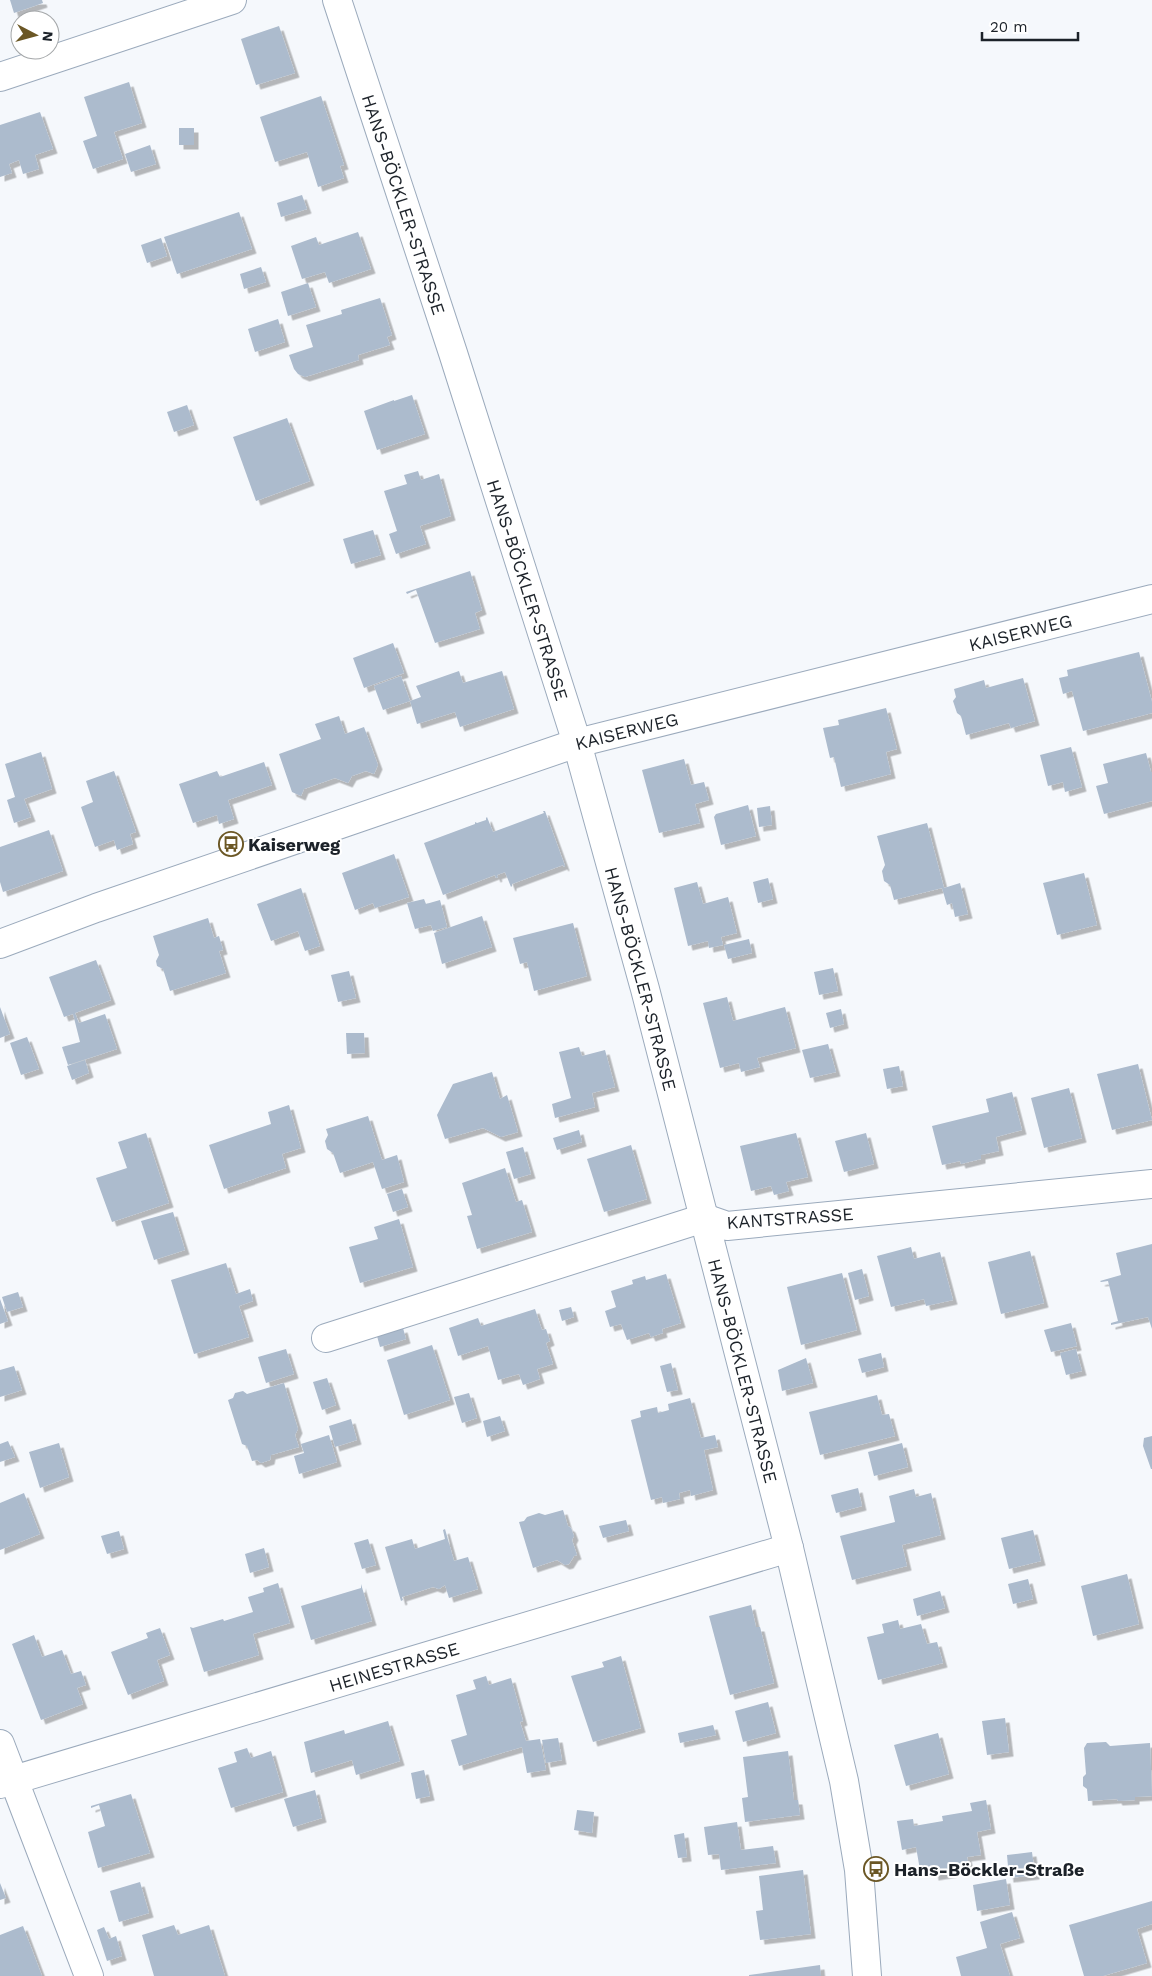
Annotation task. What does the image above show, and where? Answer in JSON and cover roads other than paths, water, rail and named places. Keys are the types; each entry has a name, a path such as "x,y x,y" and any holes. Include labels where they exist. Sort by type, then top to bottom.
{"street":[{"path":"0,77 232,0"},
{"name":"HANS-BÖCKLER-STRASSE","path":"337,0 450,344 577,742 645,989 789,1548 844,1781 859,1870 867,1976"},
{"name":"KAISERWEG","path":"0,944 96,908 577,742 1152,599"},
{"name":"KANTSTRASSE","path":"326,1338 704,1218 727,1226 1152,1184"},
{"name":"HEINESTRASSE","path":"7,1781 789,1548"},
{"path":"0,1744 7,1781 89,1976"}],"place":[{"name":"Kaiserweg","path":"231,844"},
{"name":"Hans-Böckler-Straße","path":"876,1869"}]}
